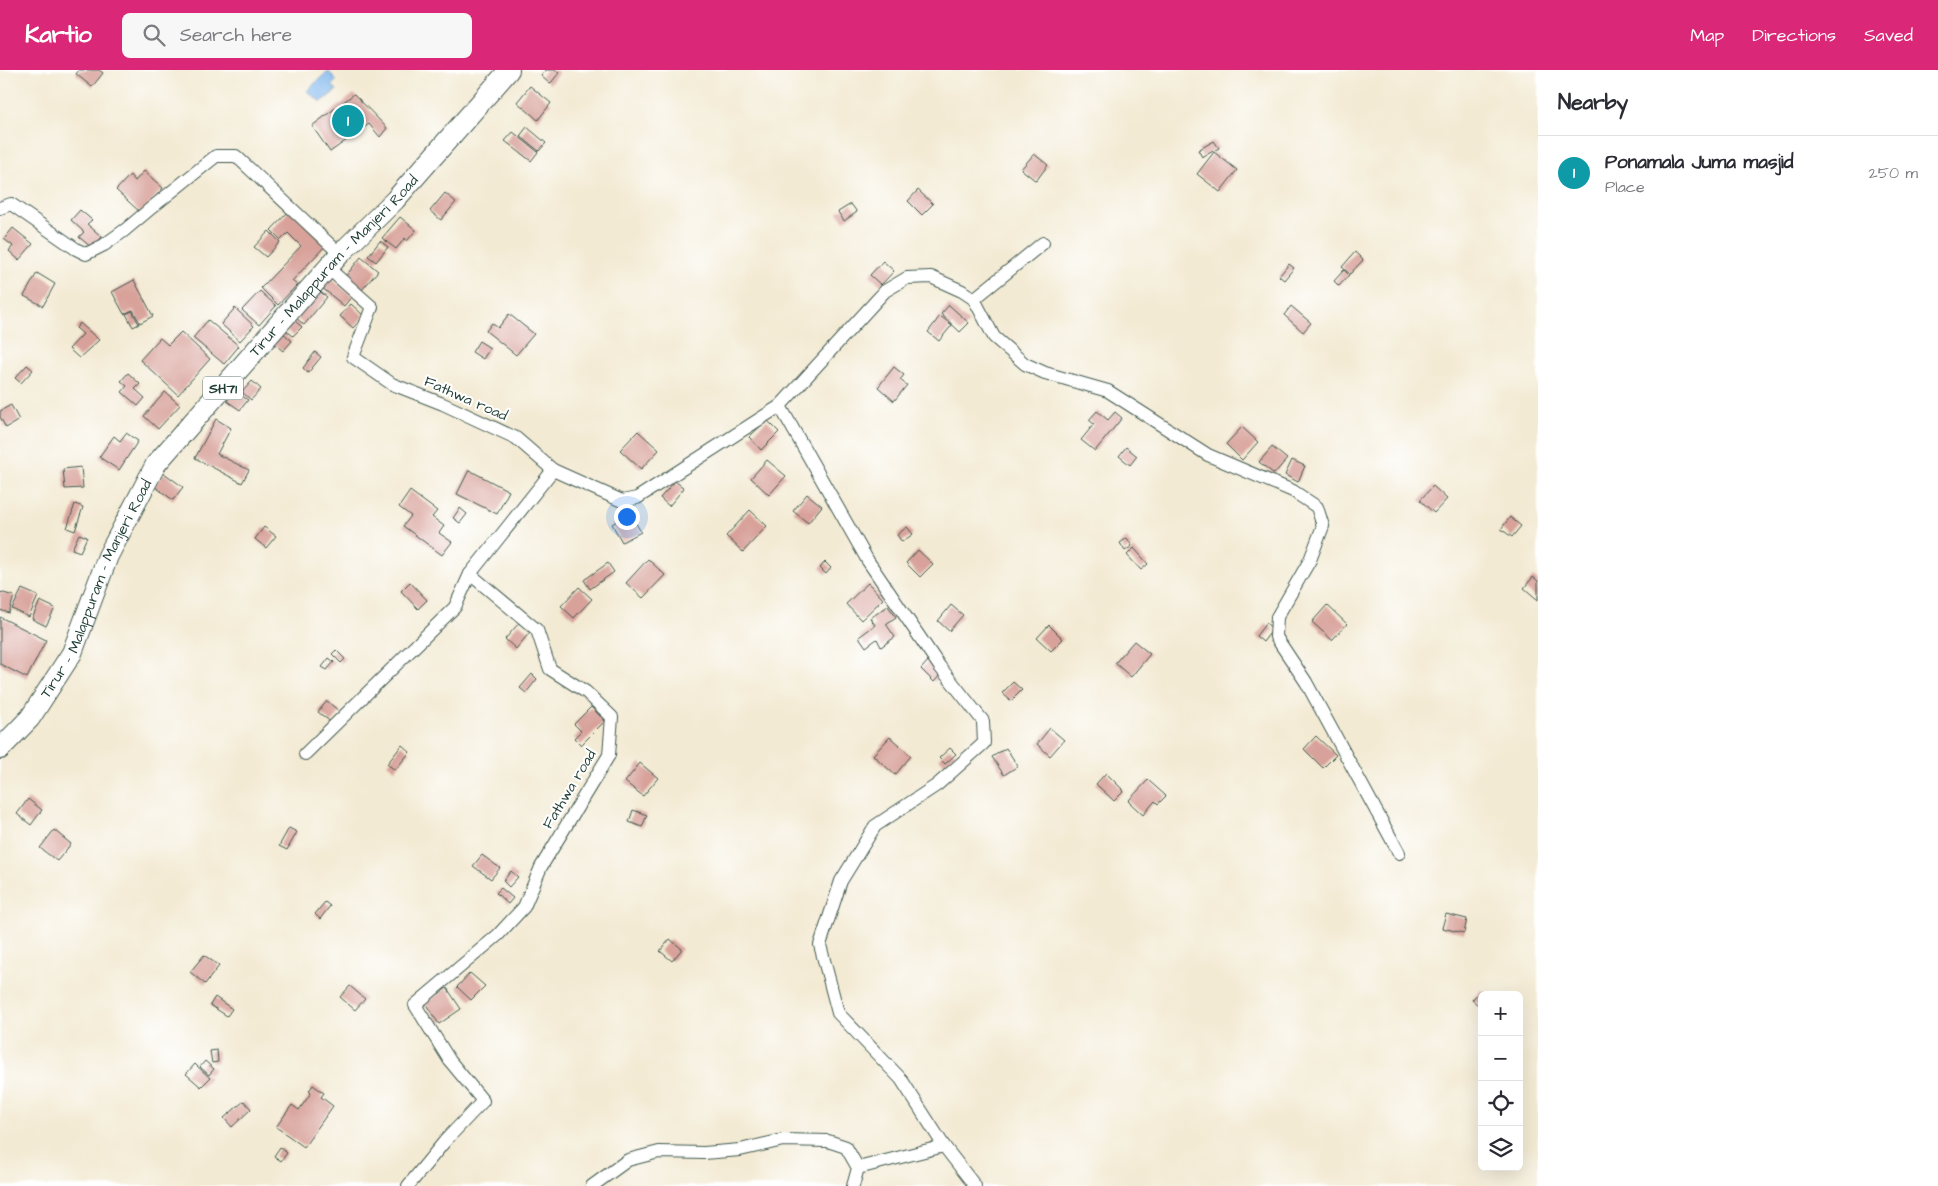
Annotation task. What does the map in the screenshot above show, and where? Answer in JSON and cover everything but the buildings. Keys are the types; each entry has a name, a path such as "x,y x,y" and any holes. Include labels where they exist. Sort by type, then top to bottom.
{"main road":[{"name":"Tirur - Malappuram - Manjeri Road","path":"0,749 30,718 72,653 108,556 156,464 334,261 395,200 509,70"}],"street":[{"path":"0,208 11,204 86,254 104,245 125,230 216,156 236,156 334,261"},
{"path":"974,299 1043,242"},
{"name":"Fathwa road","path":"334,261 372,307 353,357 392,384 443,404 516,438 553,470"},
{"path":"305,754 455,607 470,574 553,470 622,501 638,498 780,406 885,291 907,278 931,277 962,291 974,299 994,336 1024,364 1045,373 1108,391 1208,455 1293,492 1317,507 1323,526 1310,560 1277,617 1276,637 1306,682 1399,854"},
{"path":"780,406 868,561 940,667 983,721 984,742 937,785 874,826 842,880 820,945 838,1013 901,1079 944,1146 975,1186"},
{"name":"Fathwa road","path":"408,1186 444,1141 483,1101 450,1062 415,1005 498,935 524,907 541,867 609,755 612,717 586,692 550,669 537,630 470,574"},
{"path":"592,1186 628,1160 659,1152 704,1153 740,1150 783,1140 828,1142 846,1146 858,1168 853,1186"},
{"path":"858,1168 944,1146"}],"water":[{"path":"328,71 337,80 332,85 337,90 321,102 307,91"}],"place":[{"name":"Ponamala Juma masjid","path":"348,121"}]}
